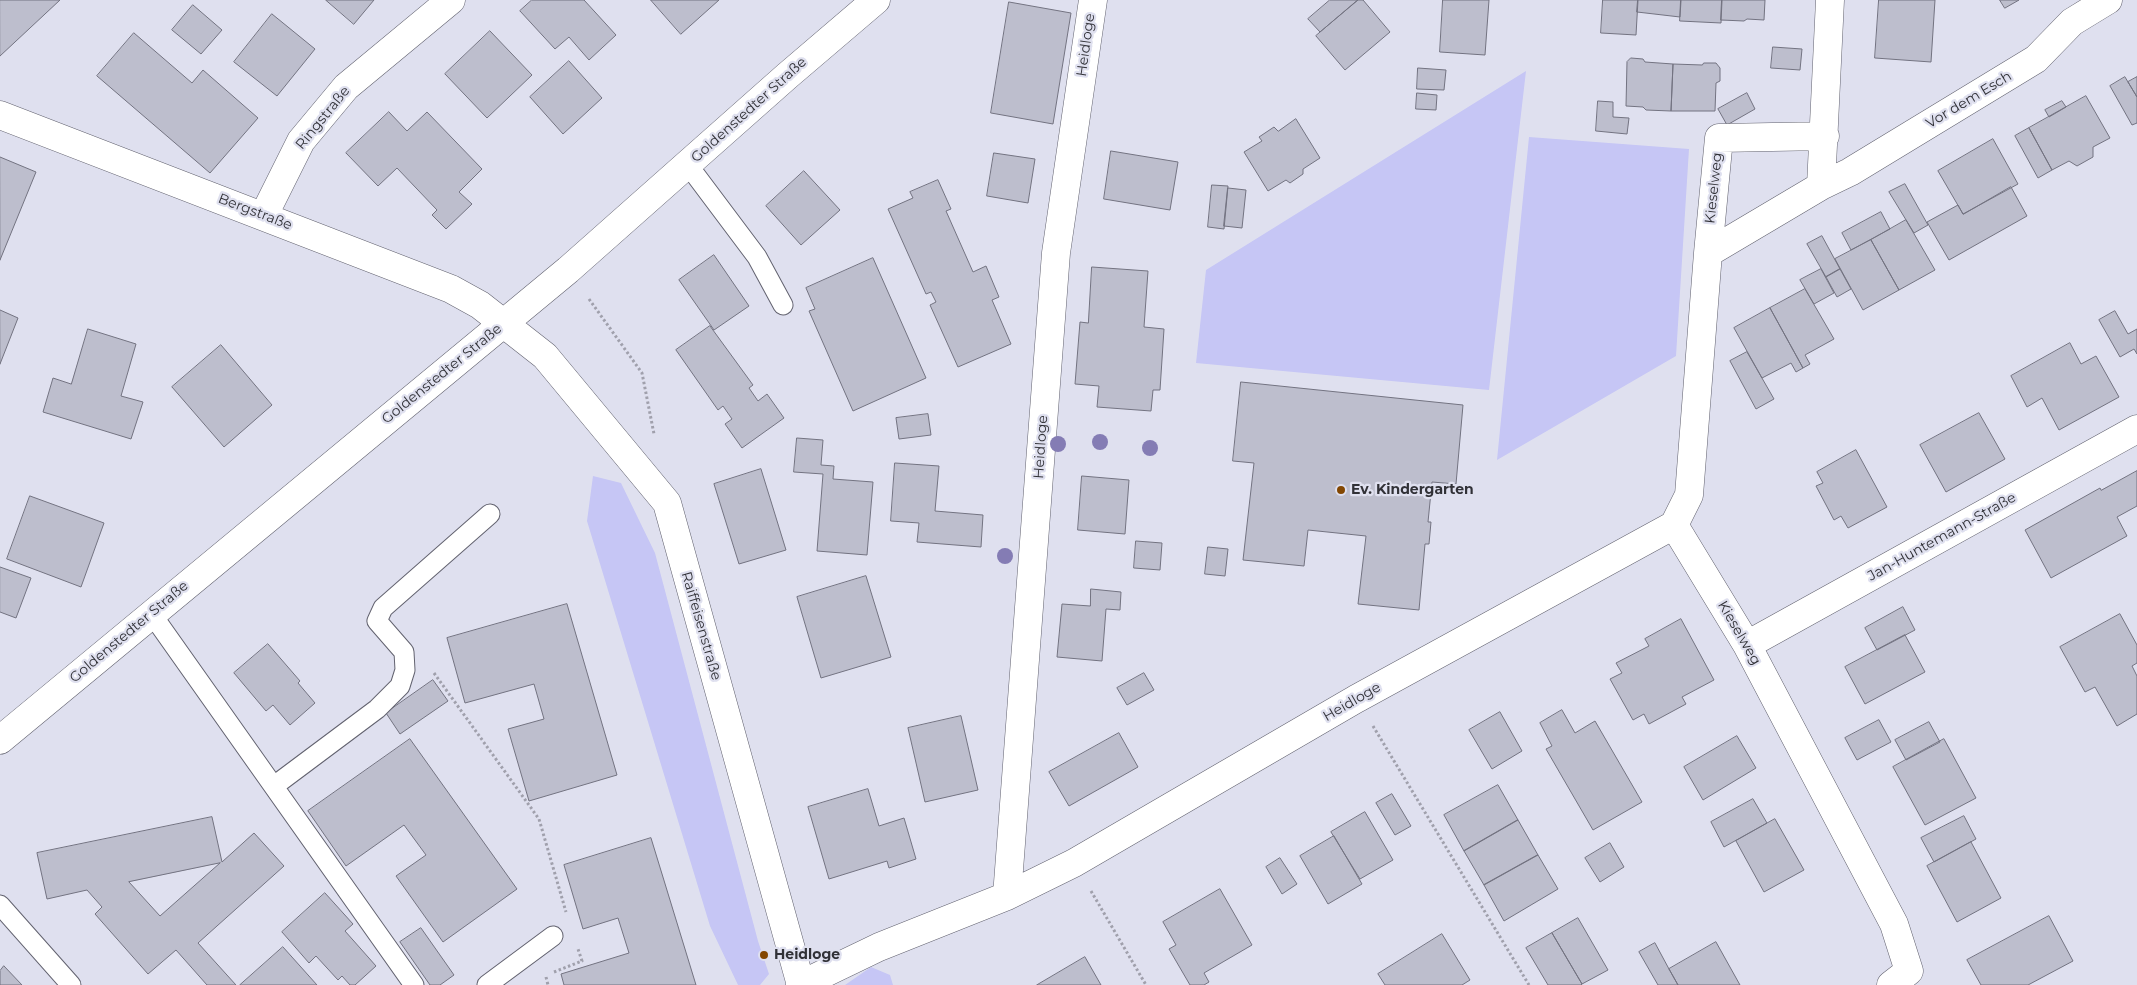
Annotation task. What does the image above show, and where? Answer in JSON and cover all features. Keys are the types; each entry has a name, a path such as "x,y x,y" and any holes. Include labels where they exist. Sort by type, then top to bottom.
{"street":[{"name":"Ringstraße","path":"264,215 300,141 346,87 452,0"},
{"name":"Goldenstedter Straße","path":"0,740 568,270 787,76 876,0"},
{"name":"Heidloge","path":"1007,896 1056,253 1093,0"},
{"path":"1821,186 1825,136 1830,0"},
{"name":"Vor dem Esch","path":"1821,186 1850,172 2036,59 2072,22 2108,0"},
{"name":"Bergstraße","path":"0,115 264,215 451,289 480,305 504,323"},
{"name":"Kieselweg","path":"1825,136 1719,138 1689,495 1674,525 1747,645 1894,924 1909,971 1891,985"},
{"name":"Kieselweg","path":"1708,253 1821,186"},
{"name":"Raiffeisenstraße","path":"504,323 545,356 667,503 800,985"},
{"name":"Jan-Huntemann-Straße","path":"1747,645 2137,429"},
{"name":"Heidloge","path":"800,985 880,947 1007,896 1074,863 1356,699 1674,525"}],"lane":[{"path":"688,165 757,257 783,305"},
{"path":"274,786 377,708 400,686 404,670 404,652 377,621 383,608 490,514"},
{"path":"152,613 414,985"},
{"path":"0,905 71,985"},
{"path":"486,985 553,936"}],"path":[{"path":"589,298 642,373 655,438"},
{"path":"404,662 425,661 539,819 569,921"},
{"path":"1356,699 1528,985"},
{"path":"1074,863 1146,985"}],"shaded area":[{"path":"1526,71 1489,390 1196,363 1206,270"},
{"path":"1529,137 1689,149 1676,356 1497,460"},
{"path":"593,476 621,483 655,553 758,941 769,974 760,985 738,985 710,926 587,521"},
{"path":"871,967 890,975 893,985 845,985"}],"building":[{"path":"0,0 60,0 0,56"},
{"path":"326,0 374,0 354,24"},
{"path":"532,0 584,0 616,35 589,60 569,37 555,49 520,11"},
{"path":"651,0 719,0 681,34"},
{"path":"1330,0 1358,0 1320,32 1308,19"},
{"path":"1358,0 1363,0 1390,32 1345,70 1316,36"},
{"path":"1443,0 1489,0 1485,55 1440,52"},
{"path":"1603,0 1638,0 1636,35 1601,33"},
{"path":"1638,0 1681,0 1680,17 1637,12"},
{"path":"1681,0 1722,0 1721,23 1680,21"},
{"path":"1722,0 1765,0 1764,20 1721,20"},
{"path":"1879,0 1935,0 1931,62 1875,58"},
{"path":"2000,0 2019,0 2005,8"},
{"path":"1009,2 1071,13 1053,124 991,113"},
{"path":"193,5 222,30 201,54 172,30"},
{"path":"272,14 315,49 277,96 234,62"},
{"path":"490,31 532,75 487,118 445,74"},
{"path":"134,33 192,83 203,70 258,118 210,173 97,76"},
{"path":"1773,47 1802,49 1800,70 1771,68"},
{"path":"1631,58 1643,59 1645,62 1673,64 1671,111 1646,110 1643,107 1626,106 1627,62"},
{"path":"569,61 602,98 563,134 530,97"},
{"path":"1704,63 1716,63 1720,68 1720,81 1716,83 1715,111 1671,111 1673,64 1702,65"},
{"path":"1418,68 1446,70 1444,90 1417,89"},
{"path":"2125,77 2137,97 2137,123 2132,125 2110,86"},
{"path":"2137,77 2137,97 2128,82"},
{"path":"1417,93 1437,95 1436,110 1416,109"},
{"path":"1747,93 1755,109 1727,125 1718,109"},
{"path":"2086,96 2110,138 2093,147 2093,157 2077,166 2069,161 2052,170 2029,128"},
{"path":"1598,101 1613,102 1613,117 1629,118 1627,134 1596,131"},
{"path":"2062,101 2066,107 2049,117 2045,110"},
{"path":"389,112 407,131 427,112 482,169 459,192 472,204 446,229 432,215 437,210 397,168 378,186 346,153"},
{"path":"1296,119 1320,158 1303,169 1303,174 1290,183 1286,180 1268,191 1244,152 1262,141 1259,137 1274,127 1278,131"},
{"path":"2029,128 2052,170 2038,178 2015,136"},
{"path":"1993,139 2018,184 1963,214 1938,171"},
{"path":"1111,151 1178,162 1170,210 1104,199"},
{"path":"994,153 1035,159 1028,203 987,196"},
{"path":"0,157 36,172 0,260"},
{"path":"804,171 840,210 801,245 766,206"},
{"path":"938,180 951,209 946,211 973,272 986,266 999,297 992,300 1011,344 958,367 930,305 936,302 931,292 926,294 888,209 913,198 910,192"},
{"path":"1905,184 1928,225 1914,233 1889,192"},
{"path":"1212,185 1228,186 1224,229 1208,227"},
{"path":"2011,187 2027,216 1949,260 1927,222 1958,205 1963,214"},
{"path":"1228,188 1246,190 1242,228 1224,226"},
{"path":"1881,212 1890,229 1851,250 1842,233"},
{"path":"1906,220 1935,270 1899,290 1871,240"},
{"path":"1822,236 1840,269 1826,277 1807,244"},
{"path":"1871,240 1899,290 1863,310 1835,259"},
{"path":"714,255 749,306 714,330 679,280"},
{"path":"873,258 926,378 853,411 809,311 815,309 806,288"},
{"path":"1092,267 1148,271 1144,327 1164,329 1160,390 1153,390 1151,411 1097,407 1099,386 1075,384 1080,322 1088,323"},
{"path":"1821,269 1834,293 1814,304 1800,280"},
{"path":"1840,269 1851,289 1837,297 1826,277"},
{"path":"1805,289 1834,339 1805,355 1810,364 1803,368 1770,308"},
{"path":"1770,308 1803,368 1796,372 1791,363 1762,378 1734,328"},
{"path":"0,310 18,318 0,364"},
{"path":"2115,311 2128,334 2137,329 2137,354 2134,349 2120,357 2099,320"},
{"path":"710,326 753,385 749,388 758,401 767,394 784,418 742,448 725,424 732,419 723,406 718,410 676,350"},
{"path":"88,329 136,344 121,396 143,402 131,439 43,412 53,378 71,384"},
{"path":"2070,343 2081,364 2096,356 2119,397 2059,430 2042,398 2027,407 2011,376"},
{"path":"221,345 272,405 224,447 172,387"},
{"path":"1747,352 1774,399 1756,409 1730,361"},
{"path":"1241,382 1463,405 1456,484 1432,482 1428,522 1431,522 1429,544 1425,544 1419,610 1358,604 1366,536 1308,530 1304,566 1243,560 1254,463 1233,461"},
{"path":"1979,413 2005,459 1946,492 1920,445"},
{"path":"928,414 931,435 899,439 896,418"},
{"path":"797,438 823,440 821,465 834,466 833,479 873,482 867,555 817,551 823,474 794,472"},
{"path":"1856,450 1887,507 1848,528 1841,516 1834,520 1816,486 1823,483 1817,472"},
{"path":"895,463 939,466 935,511 983,515 981,547 917,542 919,523 891,521"},
{"path":"761,469 786,550 739,564 714,484"},
{"path":"2137,471 2137,506 2117,517 2127,536 2051,578 2025,530 2100,488 2101,490"},
{"path":"1082,476 1129,480 1125,534 1078,530"},
{"path":"30,496 104,523 81,587 7,559"},
{"path":"1136,541 1162,543 1160,570 1134,568"},
{"path":"1208,547 1228,549 1225,576 1205,574"},
{"path":"0,567 31,578 16,618 0,612"},
{"path":"866,576 891,657 821,678 797,597"},
{"path":"1091,589 1121,592 1120,610 1106,609 1102,661 1057,657 1062,604 1090,606"},
{"path":"567,604 617,775 529,801 508,729 544,719 534,684 465,703 447,638"},
{"path":"1903,607 1915,630 1877,650 1865,628"},
{"path":"2120,614 2137,645 2137,663 2132,666 2137,676 2137,714 2117,726 2095,687 2085,692 2060,647"},
{"path":"1681,619 1714,680 1682,697 1686,704 1649,724 1644,714 1633,720 1610,679 1622,673 1616,663 1649,646 1645,639"},
{"path":"1905,635 1925,672 1865,704 1845,667"},
{"path":"268,644 300,681 298,683 315,703 290,725 273,705 266,711 234,673"},
{"path":"1144,673 1154,690 1127,705 1117,688"},
{"path":"433,680 448,701 400,734 386,713"},
{"path":"1562,710 1575,733 1595,721 1642,802 1593,830 1546,749 1552,746 1540,723"},
{"path":"1500,712 1522,751 1492,769 1469,730"},
{"path":"961,716 978,790 925,802 908,728"},
{"path":"1879,720 1891,742 1857,760 1845,738"},
{"path":"1929,722 1940,742 1906,760 1895,740"},
{"path":"1119,733 1138,767 1069,806 1049,772"},
{"path":"1737,736 1756,768 1703,800 1684,767"},
{"path":"410,739 517,889 443,942 396,876 426,855 404,825 346,866 308,811"},
{"path":"1944,739 1976,798 1925,825 1893,767"},
{"path":"1498,785 1518,820 1464,851 1444,815"},
{"path":"868,789 879,826 904,818 916,859 889,868 887,861 829,879 808,807"},
{"path":"1392,794 1411,826 1395,835 1376,803"},
{"path":"1753,799 1767,823 1724,847 1711,822"},
{"path":"1365,812 1393,860 1360,879 1331,832"},
{"path":"1964,816 1976,839 1934,862 1921,838"},
{"path":"212,817 222,862 254,833 284,866 198,943 236,985 207,985 176,950 148,974 95,914 102,907 87,890 47,899 37,853","holes":["220,863 160,916 129,882"]},
{"path":"1775,819 1804,870 1764,892 1736,841"},
{"path":"1518,820 1538,855 1484,885 1464,851"},
{"path":"1334,836 1362,884 1328,904 1300,856"},
{"path":"651,838 696,985 564,985 561,974 629,953 618,918 583,929 564,865"},
{"path":"1971,842 2001,898 1957,922 1927,866"},
{"path":"1610,843 1624,867 1600,882 1585,858"},
{"path":"1538,855 1558,889 1504,921 1484,885"},
{"path":"1280,858 1297,884 1282,894 1266,867"},
{"path":"1220,889 1252,945 1204,973 1209,982 1204,985 1190,985 1169,949 1176,945 1163,922"},
{"path":"325,893 353,924 345,931 376,966 355,985 350,985 342,976 338,980 316,956 309,963 282,932"},
{"path":"2049,916 2073,961 2028,985 1981,985 1967,960"},
{"path":"1578,918 1608,970 1582,984 1552,933"},
{"path":"421,928 454,975 440,985 430,985 400,942"},
{"path":"1552,933 1581,985 1548,985 1526,948"},
{"path":"1442,934 1470,980 1462,985 1385,985 1378,974"},
{"path":"1716,942 1740,985 1678,985 1669,969"},
{"path":"1655,943 1678,985 1658,985 1639,952"},
{"path":"283,947 317,985 240,985"},
{"path":"1085,957 1101,985 1037,985"},
{"path":"4,966 22,985 0,985 0,971"}],"place":[{"name":"Ev. Kindergarten","path":"1341,490"},
{"name":"Heidloge","path":"764,955"}]}
